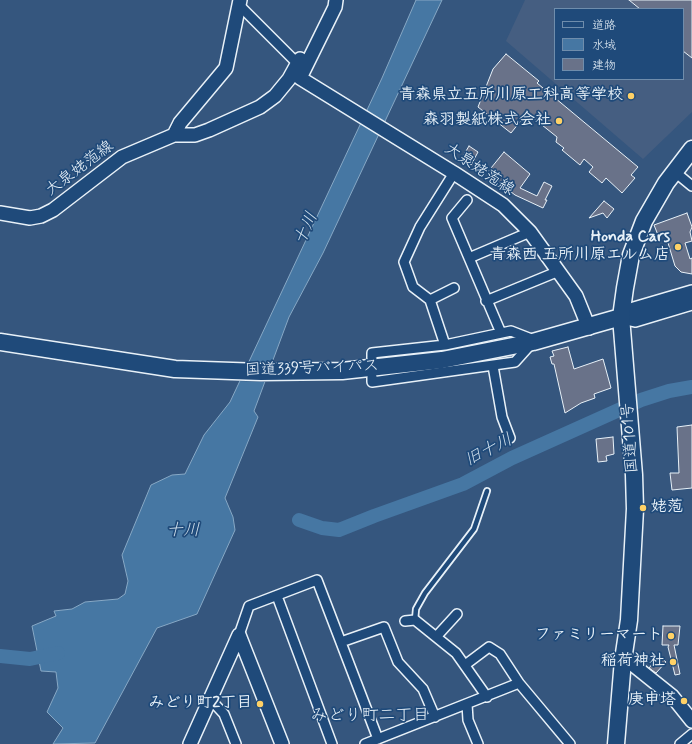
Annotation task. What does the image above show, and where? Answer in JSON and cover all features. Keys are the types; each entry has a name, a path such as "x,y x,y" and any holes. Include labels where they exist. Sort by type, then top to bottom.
{"highway":[{"name":"国道101号","path":"616,744 623,660 629,620 635,509 621,317 631,255 644,221 666,183 692,149"},
{"name":"国道339号バイパス","path":"0,342 180,368 261,372 351,371 442,360 535,342 589,328 621,317"}],"main road":[{"name":"大泉姥萢線","path":"0,213 30,218 53,210 122,157 174,135 195,135 260,107 275,96 289,79 298,64 329,0"},
{"name":"大泉姥萢線","path":"336,0 300,78 503,205 530,232 576,296 589,328"},
{"path":"174,135 180,123 226,68 240,3"},
{"path":"621,317 634,310 691,297"},
{"path":"190,744 239,636"},
{"path":"239,636 282,744"},
{"path":"623,660 632,664 672,696 692,720"}],"street":[{"path":"240,3 298,64"},
{"path":"675,172 692,186"},
{"path":"445,345 430,300 413,287 404,262 420,227 454,173"},
{"path":"467,200 452,218 486,301 501,333"},
{"path":"469,258 530,232"},
{"path":"486,301 558,271"},
{"path":"430,300 454,288"},
{"path":"372,358 372,353 445,345 511,331 535,342 515,362 372,382 372,377"},
{"path":"493,366 502,417 510,438"},
{"path":"239,636 249,606 317,580 341,642 371,742 519,683"},
{"path":"277,596 332,744"},
{"path":"436,637 457,614"},
{"path":"405,621 415,620 456,653 487,697"},
{"path":"341,642 384,627 398,662 423,689 435,717"},
{"path":"465,665 488,647 500,654 519,683 570,744"},
{"path":"211,700 224,714 236,744"},
{"path":"467,704 468,720 478,744"},
{"path":"680,744 692,734"}],"lane":[{"path":"415,620 416,609 425,593 474,529 487,491"}],"shaded area":[{"name":"青森県立五所川原工科高等学校","path":"525,0 692,0 692,112 643,159 506,41"}],"water":[{"name":"十川","path":"416,0 442,0 323,253 289,317 254,411 258,417 225,498 233,517 235,530 197,614 157,628 95,743 53,744 63,728 47,712 58,688 56,672 41,671 32,626 56,616 54,611 72,609 85,602 118,599 125,594 128,581 122,555 151,485 172,475 185,474 204,435 230,402 382,78"}],"pier":[{"path":"248,362 275,362 267,382 238,381"}],"building":[{"path":"629,0 692,0 692,58 684,52 684,8 639,8"},
{"name":"森羽製紙株式会社","path":"506,54 539,81 537,83 638,167 631,175 635,178 622,193 606,178 602,183 589,172 593,167 584,159 580,165 562,150 564,148 556,142 557,137 527,113 511,133 478,107 493,69"},
{"path":"469,146 478,152 471,165 462,158"},
{"path":"504,152 530,174 520,188 537,196 544,182 552,186 543,208 515,195 487,173"},
{"path":"604,201 614,209 607,218 603,213 589,218"},
{"name":"Honda Cars 青森西 五所川原エルム店","path":"687,213 692,227 690,232 692,241 685,243 690,259 692,258 692,274 681,272 675,266 665,233 658,235 654,225"},
{"path":"568,347 574,369 603,359 611,388 594,394 595,398 581,403 565,413 554,364 552,364 550,357 554,356 552,351"},
{"path":"692,425 692,488 672,490 670,473 679,473 677,427"},
{"path":"613,437 614,454 606,456 607,461 598,462 596,439"},
{"name":"ファミリーマート","path":"663,626 680,626 678,645 674,645 680,674 675,675 668,647 669,645 662,645"},
{"path":"659,656 666,662 656,673 649,668"}],"waterway":[{"name":"旧十川","path":"299,520 322,528 339,530 463,484 512,458 641,400 669,391 692,387"},
{"path":"0,656 30,659 58,653"}],"place":[{"name":"青森県立五所川原工科高等学校","path":"631,96"},
{"name":"森羽製紙株式会社","path":"559,121"},
{"name":"Honda Cars 青森西 五所川原エルム店","path":"678,247"},
{"name":"姥萢","path":"643,508"},
{"name":"ファミリーマート","path":"671,636"},
{"name":"稲荷神社","path":"673,662"},
{"name":"庚申塔","path":"684,701"},
{"name":"みどり町2丁目","path":"260,704"}],"district":[{"name":"みどり町二丁目","path":"370,716"}]}
